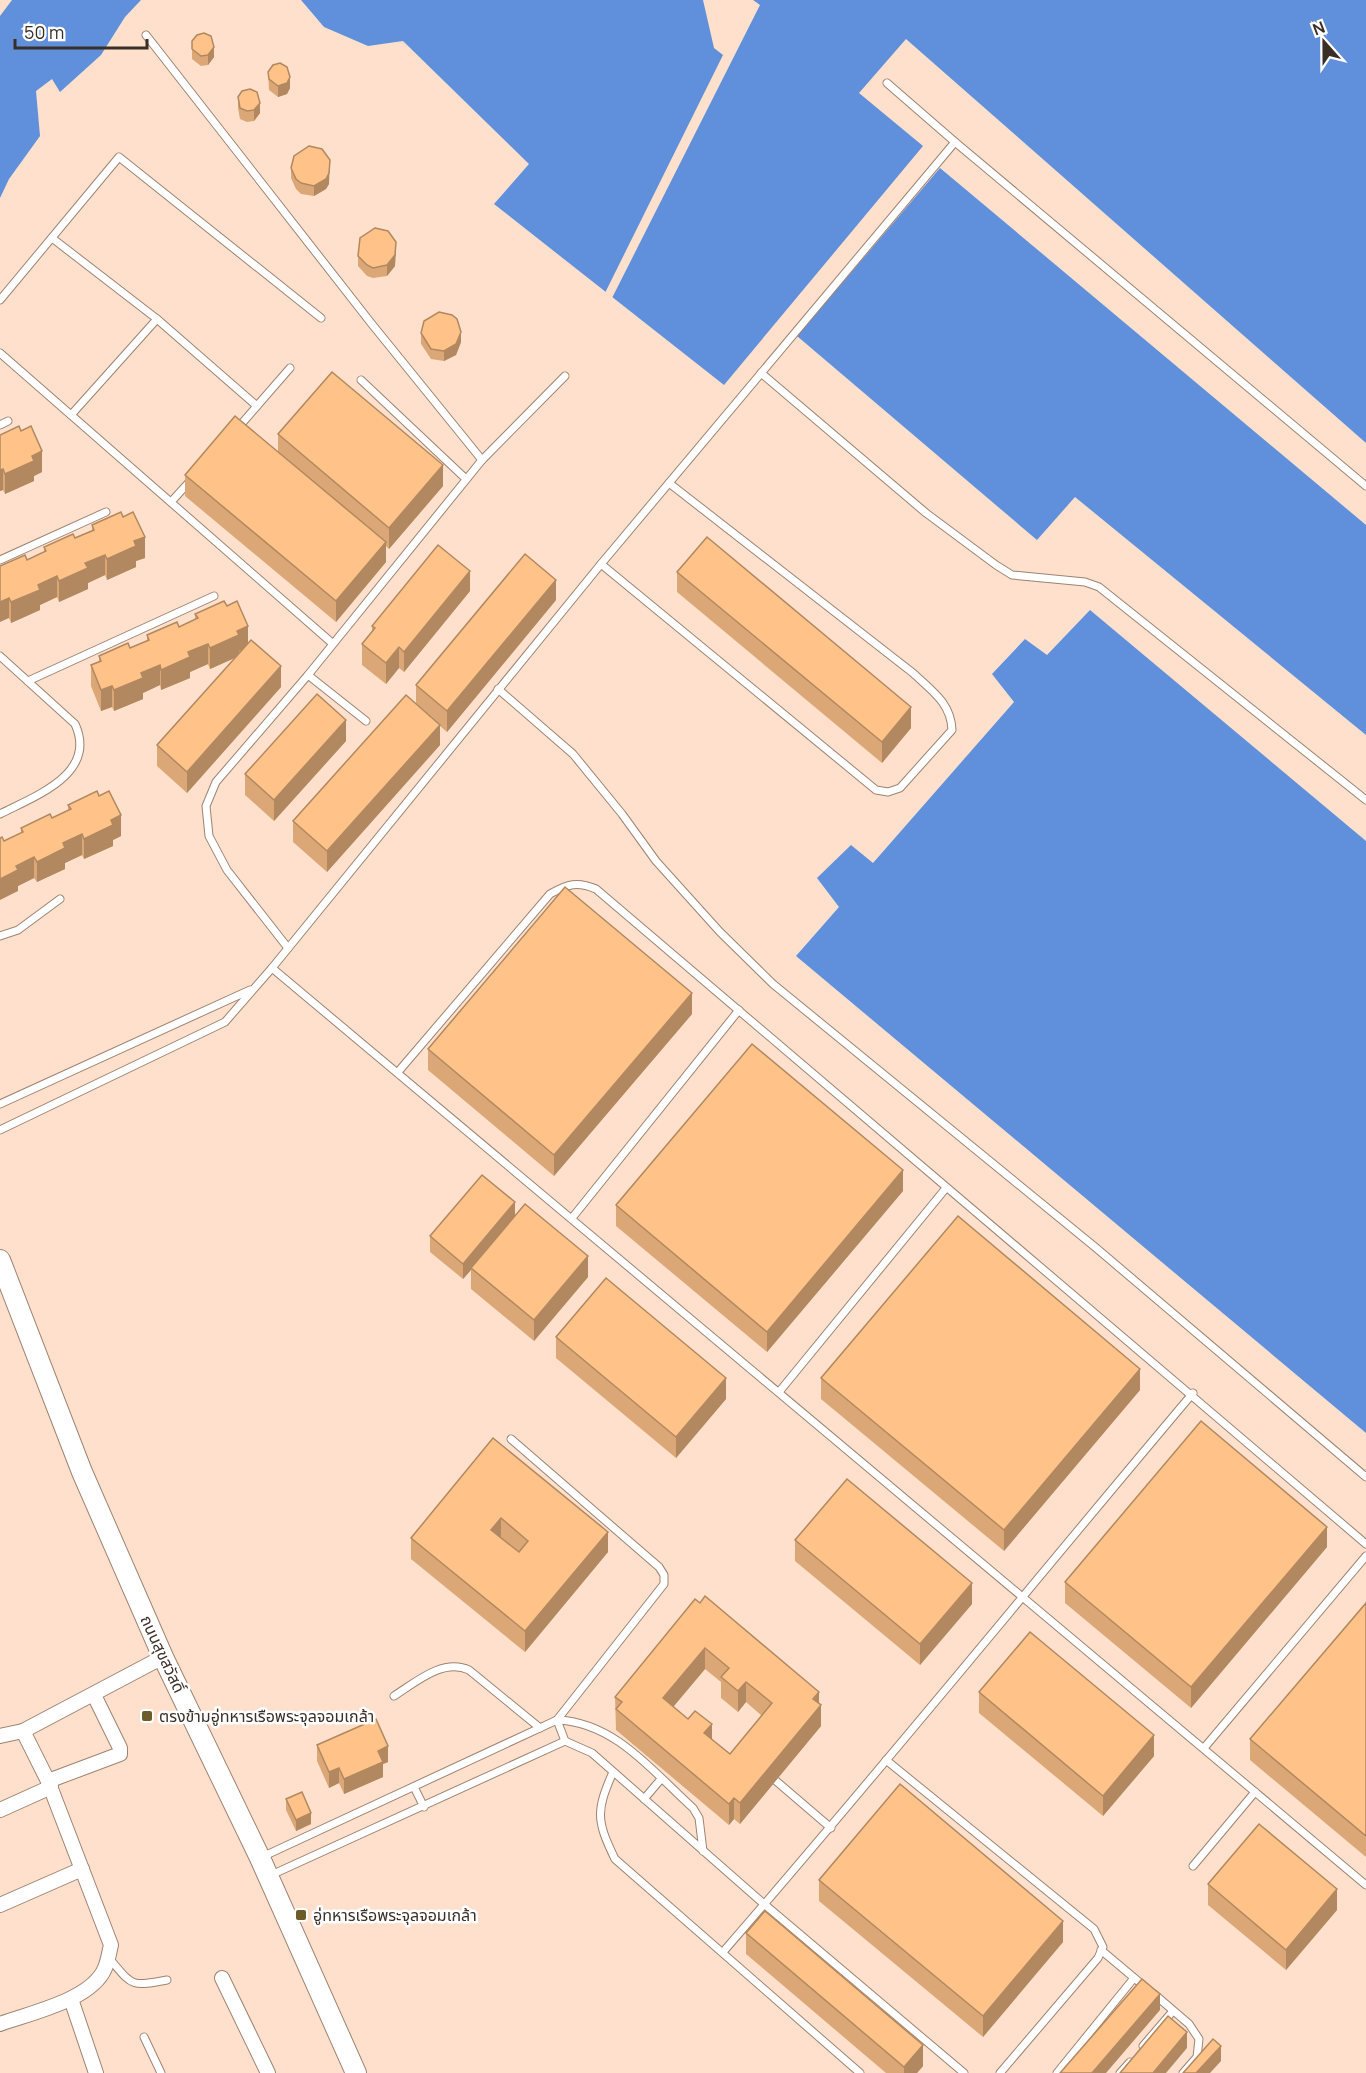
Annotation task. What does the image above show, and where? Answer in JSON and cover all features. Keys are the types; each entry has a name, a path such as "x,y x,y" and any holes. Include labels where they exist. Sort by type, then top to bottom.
{"main road":[{"name":"ถนนสุขสวัสดิ์","path":"0,1260 82,1472 163,1657 260,1858 356,2073"}],"street":[{"path":"0,1736 23,1731 163,1657"},
{"path":"0,1810 50,1784 120,1754 120,1748 94,1695"},
{"path":"0,2024 71,1999 92,1986 105,1970 111,1945 50,1784 23,1731"},
{"path":"0,1905 82,1869"},
{"path":"222,1978 268,2073"},
{"path":"71,1999 96,2073"}],"lane":[{"path":"146,35 371,323 482,460"},
{"path":"887,82 955,142 1366,486"},
{"path":"0,1130 210,1031 236,1011 250,990 272,968 601,564 955,142"},
{"path":"0,300 119,157 321,318"},
{"path":"52,238 157,320 257,406"},
{"path":"71,415 157,320"},
{"path":"0,353 332,643"},
{"path":"234,432 290,368"},
{"path":"761,373 926,513 996,565 1012,574 1085,582 1099,587 1366,800"},
{"path":"288,948 227,870 209,836 206,806 216,782 308,675 482,460 565,376"},
{"path":"361,380 466,480"},
{"path":"0,425 8,421"},
{"path":"171,502 194,476"},
{"path":"601,564 876,790 888,792 900,788 952,730 952,717 946,705 913,674 669,483"},
{"path":"0,560 106,512"},
{"path":"28,681 214,596"},
{"path":"0,656 75,724 82,739 80,752 70,770 54,786 0,814"},
{"path":"308,675 366,721"},
{"path":"498,689 573,754 622,814 656,861 720,932 773,984 1095,1247 1366,1477"},
{"path":"398,1072 550,894 569,883 581,882 596,889 946,1188 1193,1394 1366,1544"},
{"path":"0,936 18,930 60,899"},
{"path":"272,968 1366,1885"},
{"path":"0,1104 250,990"},
{"path":"572,1218 739,1010"},
{"path":"779,1392 946,1188"},
{"path":"723,1952 831,1828 1021,1596 1193,1394"},
{"path":"260,1858 557,1720 664,1584 664,1575 659,1567 511,1439"},
{"path":"1204,1748 1366,1556"},
{"path":"394,1695 431,1672 459,1666 469,1670 540,1728"},
{"path":"557,1720 565,1741 592,1753 952,2070 964,2073"},
{"path":"557,1720 590,1725 624,1744 693,1808 699,1818 703,1851"},
{"path":"268,1877 565,1741"},
{"path":"886,1760 1094,1929 1103,1947 1098,1958 1000,2073"},
{"path":"613,1772 600,1802 600,1825 615,1859 860,2073"},
{"path":"644,1799 661,1779"},
{"path":"775,1780 831,1828"},
{"path":"414,1787 424,1807"},
{"path":"1193,1866 1255,1792"},
{"path":"1101,1950 1189,2024 1199,2039 1197,2057 1183,2073"},
{"path":"108,1958 130,1982 139,1985 167,1980"},
{"path":"1057,2073 1134,1978"},
{"path":"1120,2073 1173,2011"},
{"path":"144,2037 161,2073"}],"water":[{"path":"12,0 141,0 125,17 101,55 60,92 52,79 36,91 40,136 9,179 0,198 0,16"},
{"path":"301,0 1366,0 1366,443 906,39 859,93 923,146 724,385 494,204 529,164 403,41 368,46 324,27"},
{"path":"940,168 1366,525 1366,735 1075,497 1037,540 797,336"},
{"path":"1090,610 1366,841 1366,1433 796,956 839,907 817,878 851,845 873,863 1014,702 992,674 1025,639 1047,655"}],"pier":[{"path":"703,0 753,0 760,5 611,300 604,295 723,55 714,48"}],"building":[{"path":"204,33 211,36 214,47 208,55 201,56 192,49 192,41 197,35"},
{"path":"280,63 287,67 290,77 287,83 278,86 269,79 268,72 273,65"},
{"path":"250,89 257,92 260,103 254,110 247,111 240,108 238,97 242,91"},
{"path":"309,146 322,149 330,160 326,179 314,186 301,183 296,179 291,168 294,156"},
{"path":"375,228 388,231 396,242 395,255 387,265 373,268 358,256 360,238"},
{"path":"439,312 452,315 457,319 461,332 456,344 444,351 431,349 421,333 424,321"},
{"path":"332,372 443,465 389,528 278,434"},
{"path":"235,416 386,542 336,601 185,475"},
{"path":"19,426 21,431 31,426 42,451 32,456 34,461 5,474 3,469 0,470 0,435"},
{"path":"121,512 123,517 133,512 145,537 134,541 136,546 107,559 105,555 85,563 88,568 59,581 57,576 38,585 40,590 11,602 9,598 0,602 0,566 25,555 27,560 46,551 44,547 73,534 75,538 94,530 92,525"},
{"path":"707,537 911,707 882,742 677,572"},
{"path":"438,545 470,571 404,652 399,647 386,663 362,644 375,628 372,626"},
{"path":"525,554 556,580 447,711 416,685"},
{"path":"224,601 227,606 237,601 248,626 237,631 239,635 210,648 208,644 188,652 190,657 161,670 160,665 141,673 143,678 114,690 112,686 101,690 91,665 101,661 99,656 128,643 130,648 149,640 147,635 177,622 179,627 198,618 195,614"},
{"path":"251,640 281,666 187,772 157,745"},
{"path":"317,694 346,720 274,800 245,774"},
{"path":"406,695 440,725 327,851 293,821"},
{"path":"97,791 99,796 109,791 121,815 111,820 113,825 84,839 82,834 63,843 65,848 37,862 34,857 16,866 18,870 0,879 0,838 2,837 4,841 23,832 21,828 50,814 52,818 71,809 68,805"},
{"path":"565,887 692,993 554,1155 428,1049"},
{"path":"752,1044 903,1170 767,1332 616,1205"},
{"path":"482,1175 515,1202 463,1264 430,1236"},
{"path":"525,1204 588,1256 534,1320 471,1268"},
{"path":"958,1216 1140,1369 1004,1530 821,1378"},
{"path":"606,1278 726,1378 676,1437 556,1337"},
{"path":"1201,1421 1327,1527 1191,1687 1065,1582"},
{"path":"493,1438 608,1532 525,1631 411,1538","holes":["501,1518 528,1541 519,1552 491,1530"]},
{"path":"847,1479 972,1583 920,1644 795,1540"},
{"path":"705,1596 819,1692 813,1699 821,1705 740,1803 734,1798 729,1804 616,1709 622,1702 615,1697 695,1599 700,1603","holes":["705,1648 729,1668 721,1677 738,1691 746,1682 772,1703 730,1754 704,1733 712,1724 695,1711 688,1719 663,1698"]},
{"path":"1366,1603 1366,1836 1250,1739"},
{"path":"1030,1632 1154,1735 1103,1796 979,1692"},
{"path":"376,1719 388,1746 378,1751 383,1762 344,1779 339,1768 329,1772 317,1745"},
{"path":"900,1784 1063,1921 983,2016 819,1880"},
{"path":"302,1792 311,1813 296,1820 286,1799"},
{"path":"1259,1824 1337,1889 1286,1950 1208,1884"},
{"path":"765,1911 923,2045 904,2067 746,1933"},
{"path":"1142,1979 1160,1994 1092,2073 1060,2073"},
{"path":"1168,2016 1187,2032 1153,2073 1120,2073"},
{"path":"1213,2039 1221,2046 1196,2073 1183,2073"}],"place":[{"name":"ตรงข้ามอู่ทหารเรือพระจุลจอมเกล้า","path":"147,1716"},
{"name":"อู่ทหารเรือพระจุลจอมเกล้า","path":"301,1915"}]}
